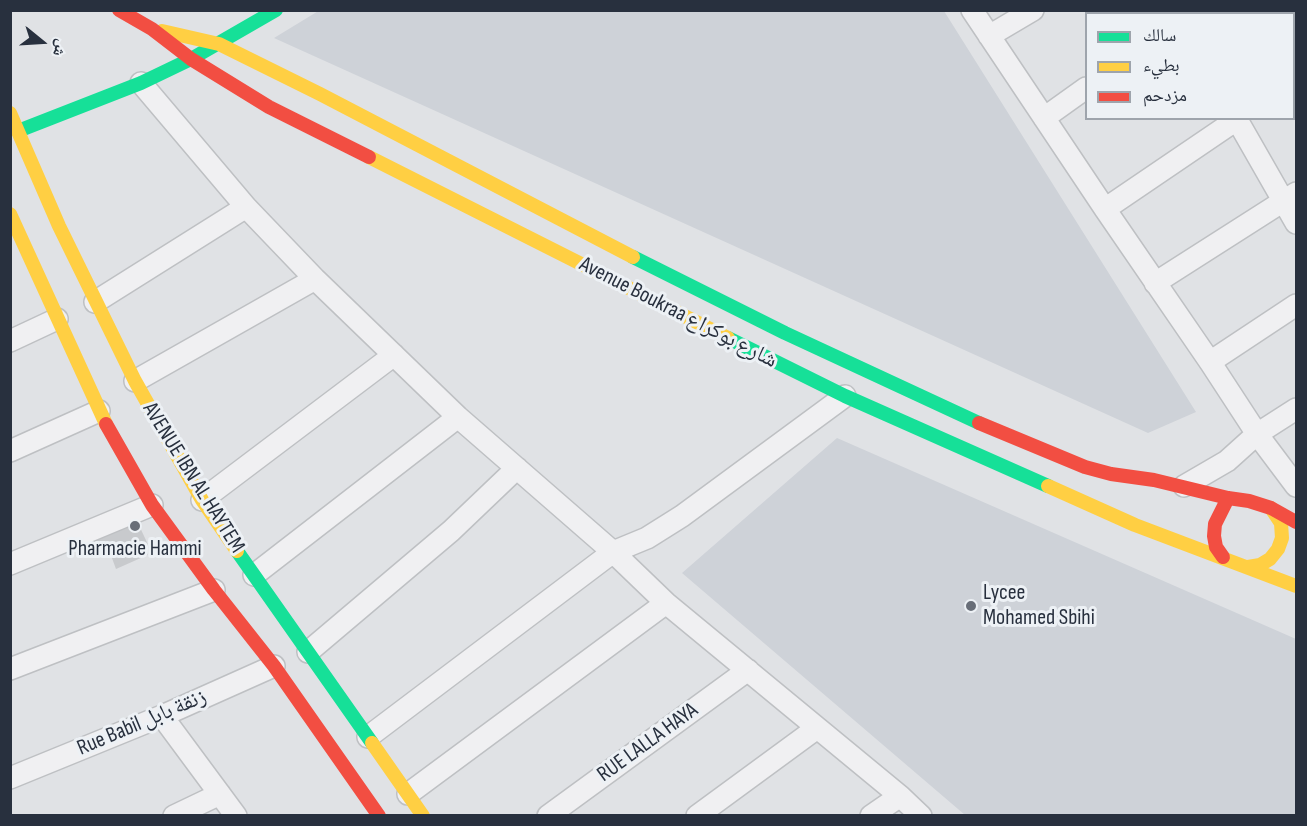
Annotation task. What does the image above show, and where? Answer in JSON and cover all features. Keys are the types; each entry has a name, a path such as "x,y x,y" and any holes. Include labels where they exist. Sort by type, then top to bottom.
{"street":[{"name":"Avenue Boukraa شارع بوكراع","path":"119,10 152,29 191,59 269,107 845,396 1135,525 1223,557"},
{"path":"18,131 141,83 219,44 276,10"},
{"path":"972,10 1257,434 1296,486"},
{"path":"989,36 1033,10"},
{"name":"Avenue Boukraa شارع بوكراع","path":"152,29 219,44 320,94 574,228 785,333 950,411 1085,467 1111,474 1184,486 1228,498"},
{"path":"141,83 246,207 315,279 458,417 613,552 666,603 900,796 921,816"},
{"path":"1044,118 1085,89"},
{"name":"AVENUE IBN AL HAYTEM","path":"10,113 95,302 135,381 202,500 423,816"},
{"path":"1105,209 1236,120"},
{"path":"1238,120 1290,197 1296,223"},
{"path":"1155,283 1290,197"},
{"path":"95,302 246,207"},
{"name":"AVENUE IBN AL HAYTEM","path":"12,223 99,411 152,505 273,666 379,816"},
{"path":"135,381 315,279"},
{"path":"1210,362 1296,305"},
{"path":"10,341 57,319"},
{"path":"202,500 393,355"},
{"path":"368,737 613,552 647,538 682,516 845,396"},
{"path":"1184,486 1227,461 1257,434 1296,409"},
{"path":"10,452 99,411"},
{"path":"254,575 458,417"},
{"path":"308,652 451,531 517,468"},
{"path":"1296,522 1271,508 1249,501 1228,498 1215,524 1214,536 1216,547 1223,557 1296,586"},
{"path":"10,564 152,505"},
{"path":"1248,567 1260,565 1270,559 1278,549 1282,538 1281,523 1271,508"},
{"path":"10,669 214,590"},
{"path":"408,794 666,603"},
{"name":"Rue Babil زنقة بابل","path":"10,778 162,716 273,666"},
{"name":"RUE LALLA HAYA","path":"548,816 747,670"},
{"path":"162,716 236,816"},
{"path":"697,816 817,729"},
{"path":"174,816 220,794"},
{"path":"872,816 900,796"}],"shaded area":[{"path":"320,10 944,11 1196,412 1148,433 274,38"},
{"name":"Lycee Mohamed Sbihi","path":"837,438 1296,639 1296,815 965,815 682,573"}],"building":[{"path":"136,519 152,553 116,569 109,550 83,558 76,542"}],"traffic: fast":[{"path":"18,131 141,83 191,59 276,10"},
{"path":"633,257 785,333 979,423"},
{"path":"728,338 845,396 1048,486"},
{"path":"237,551 372,743"}],"traffic: slow":[{"path":"162,31 219,44 633,257"},
{"path":"10,113 59,226 135,381 202,500 237,551"},
{"path":"369,157 728,338"},
{"path":"10,214 106,424"},
{"path":"1048,486 1135,525 1296,586"},
{"path":"1248,567 1260,565 1270,559 1278,549 1282,538 1281,523 1271,508"},
{"path":"372,743 423,816"}],"traffic: jam":[{"path":"119,10 152,29 191,59 269,107 369,157"},
{"path":"979,423 1085,467 1249,501 1271,508 1296,522"},
{"path":"106,424 152,505 214,590 274,666 379,816"},
{"path":"1223,557 1216,547 1215,524 1228,498"}],"place":[{"name":"Pharmacie Hammi","path":"135,526"},
{"name":"Lycee Mohamed Sbihi","path":"971,606"}]}
